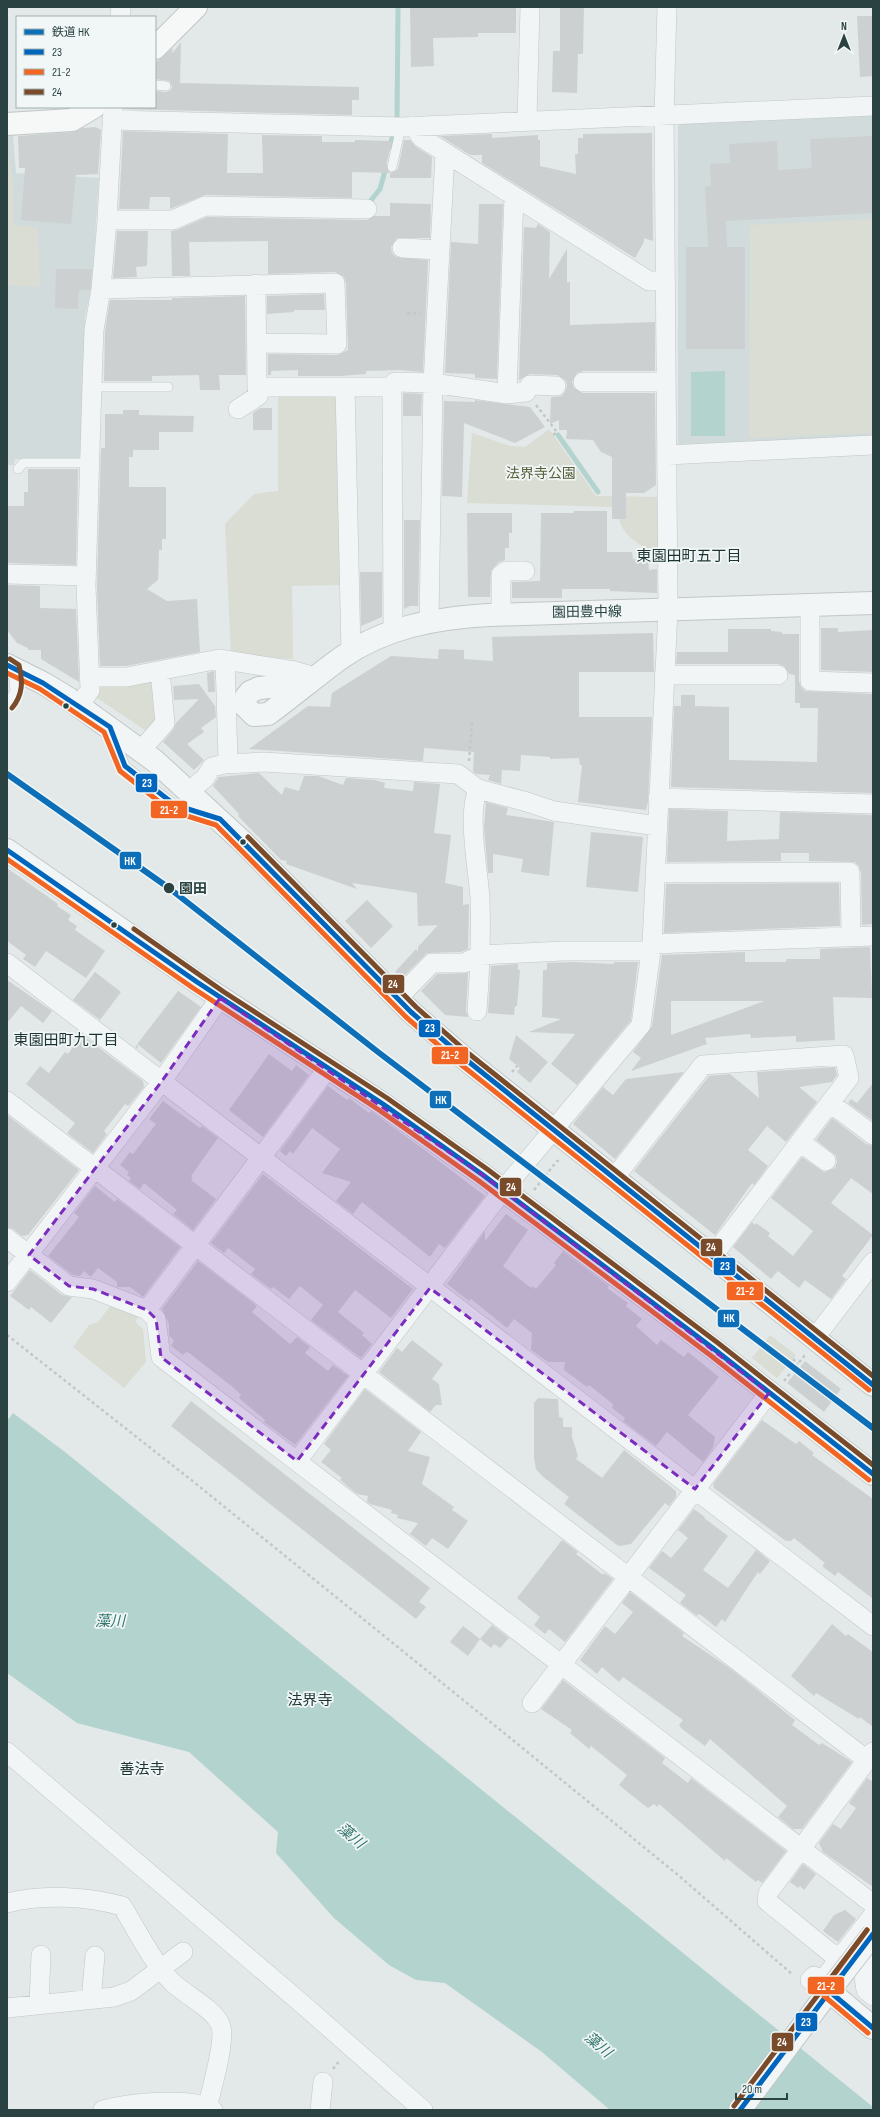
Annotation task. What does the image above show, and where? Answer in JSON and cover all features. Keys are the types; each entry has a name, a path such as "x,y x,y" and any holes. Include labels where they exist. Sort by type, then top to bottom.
{"main road":[{"path":"156,47 196,7"},
{"path":"7,124 72,120 92,108"}],"street":[{"path":"527,120 530,7"},
{"path":"297,1461 503,1190 642,1025 651,948 668,610 664,115 667,7"},
{"path":"79,706 90,690 86,621 86,576 94,330 107,220 112,114 409,127 527,120 873,106"},
{"path":"409,127 445,153 650,281 665,281"},
{"path":"429,621 433,380 445,153"},
{"path":"507,394 514,196"},
{"path":"107,220 173,220 205,206 367,209"},
{"path":"402,248 440,250"},
{"path":"100,289 335,283 337,344 257,343"},
{"path":"238,409 258,396 256,284"},
{"path":"393,632 392,387 395,382 433,380 507,394 526,392 530,385 556,386"},
{"path":"582,382 666,382"},
{"path":"258,387 392,387"},
{"path":"345,387 351,652"},
{"path":"667,455 873,445"},
{"path":"502,615 501,575 506,571 525,571"},
{"path":"7,574 86,576"},
{"name":"園田豊中線","path":"315,677 351,652 393,632 429,621 455,617 873,603"},
{"path":"810,605 810,681 873,683"},
{"path":"90,677 127,677 204,661 225,660 295,671 315,677"},
{"path":"225,660 228,760 225,764"},
{"path":"10,667 42,682 142,749 220,819 398,998 464,1058 712,1257 811,1345 873,1385"},
{"path":"142,749 165,723 160,671"},
{"path":"664,674 778,675"},
{"path":"190,791 205,778 212,767 225,764 264,762 458,774 473,785 554,811 657,826"},
{"path":"473,785 475,797 474,832 480,898 480,955 477,1011"},
{"path":"658,798 873,804"},
{"path":"7,850 220,998 417,1128 503,1190 708,1344 776,1388 873,1474"},
{"path":"655,873 850,872 850,936"},
{"path":"398,998 432,963 464,963 480,955 651,948 850,936 873,936"},
{"path":"7,963 873,1626"},
{"path":"7,1282 162,1081 220,998"},
{"path":"614,1178 703,1065 844,1055 849,1078 712,1257"},
{"path":"147,1310 328,1068"},
{"path":"7,1101 630,1577 870,1756 768,1893 767,1901 832,1954 842,1954 868,1963 866,1990 873,1996"},
{"path":"830,1103 873,1135"},
{"path":"800,1142 826,1162"},
{"path":"7,1238 69,1286 93,1289 147,1310 156,1319 161,1356 562,1663 873,1904"},
{"path":"811,1345 873,1262"},
{"path":"532,1703 630,1577 695,1489 776,1388"},
{"path":"7,1752 423,2110"},
{"path":"7,1903 24,1899 53,1898 105,1901 122,1906 160,1969 190,1998 211,2013 220,2024 222,2044 210,2109 193,2104 155,2102 115,2106 103,2110"},
{"path":"804,1980 814,1976 819,1978 826,1976 873,1915"},
{"path":"740,2110 873,1934"},
{"path":"7,2008 114,1997 131,1991 184,1952"},
{"path":"39,2004 41,1954"},
{"path":"91,2000 95,1956"},
{"path":"829,1991 873,2028"},
{"path":"320,2110 323,2082"}],"lane":[{"path":"156,85 166,86"},
{"path":"392,167 409,127"},
{"path":"92,387 168,387"},
{"path":"18,469 23,463 89,463"},
{"path":"7,703 15,692 10,667"},
{"path":"110,727 125,766 175,805 220,819"}],"path":[{"path":"526,392 557,432 553,435"},
{"path":"472,722 473,785"},
{"path":"533,1191 557,1162"},
{"path":"7,1335 195,1483 503,1732 804,1980"},
{"path":"776,1388 798,1364 811,1345"},
{"path":"793,1359 798,1364"},
{"path":"323,2082 351,2047"}],"highlighted area":[{"path":"220,998 483,1175 769,1393 695,1489 430,1288 297,1461 161,1357 156,1319 147,1310 93,1289 69,1286 29,1255 162,1081"}],"shaded area":[{"path":"873,114 873,440 683,449 678,444 678,126 683,122"},
{"path":"13,135 16,173 99,178 92,284 85,317 81,459 15,459 14,465 7,465 7,136"}],"green space":[{"path":"7,144 13,182 14,225 38,227 40,287 7,285"},
{"path":"873,219 873,433 749,438 750,225"},
{"path":"278,391 339,391 344,585 292,586 293,659 231,655 225,524 254,494 278,491"},
{"name":"法界寺公園","path":"549,429 596,496 659,497 662,558 638,543 626,533 622,526 617,507 467,503 472,433 510,446 525,447"},
{"path":"156,677 159,720 148,732 94,696 97,681"},
{"path":"112,1304 140,1315 135,1322 143,1329 146,1362 124,1388 73,1347 89,1325 98,1322"},
{"path":"770,1335 796,1355 777,1378 752,1358"}],"water":[{"path":"725,371 725,436 691,436 691,372"},
{"name":"藻川","path":"13,1413 65,1452 873,2107 873,2110 610,2110 542,2052 445,1983 416,1980 389,1965 334,1918 276,1853 278,1832 189,1752 77,1723 7,1673 7,1421"}],"building":[{"path":"410,7 516,7 516,33 478,33 478,37 433,38 434,66 411,67"},
{"path":"560,7 584,7 583,54 578,54 577,93 552,92 553,51 560,51"},
{"path":"857,16 873,16 873,76 860,77"},
{"path":"181,42 180,83 359,87 359,100 352,100 352,115 124,109 156,108 156,91 166,92 171,90 172,86 169,81 156,79 156,62 173,48 172,54"},
{"path":"96,127 101,130 98,174 76,175 71,224 21,220 25,168 19,168 18,136 73,132 83,128"},
{"path":"123,131 228,134 227,173 263,173 262,135 322,136 322,142 355,142 355,140 392,141 386,166 388,171 391,173 398,169 404,140 410,140 416,147 432,157 431,178 390,178 390,173 352,172 352,198 205,195 170,209 170,197 150,197 149,209 119,209"},
{"path":"652,133 653,241 644,238 644,242 635,258 482,163 482,155 470,155 440,136 492,134 492,138 538,135 538,140 540,140 540,166 576,174 575,154 578,154 578,138 583,138 583,134"},
{"path":"873,136 873,213 726,221 727,247 745,247 745,349 686,349 686,247 708,247 705,187 711,186 710,164 730,163 729,144 777,141 778,170 812,168 810,139"},
{"path":"390,203 431,204 430,238 397,238 391,247 392,253 396,257 428,260 423,372 400,370 366,371 366,374 340,376 298,376 298,370 271,371 271,375 268,375 268,354 337,355 348,350 346,283 344,277 335,272 268,274 268,241 189,242 190,276 172,276 171,231 177,230 207,217 367,220 375,216 390,216"},
{"path":"479,204 503,204 497,379 475,378 475,374 445,373 451,242 478,244"},
{"path":"538,224 550,232 549,279 567,249 567,282 570,282 570,325 655,322 655,371 583,371 577,373 572,382 574,388 583,393 655,393 656,485 644,493 626,493 626,519 612,519 612,457 601,452 593,440 566,439 567,430 559,430 559,420 550,424 551,397 561,396 565,392 567,386 566,381 557,375 530,374 519,380 524,227 536,228"},
{"path":"117,231 148,231 147,266 136,267 137,277 113,278"},
{"path":"56,269 92,269 90,290 79,290 78,309 55,308"},
{"path":"324,294 325,310 294,310 294,312 267,314 267,296"},
{"path":"245,296 246,375 219,375 220,390 200,390 199,375 152,376 152,381 104,381 105,331 110,300 172,300 172,298"},
{"path":"403,393 422,394 421,416 403,416"},
{"path":"475,400 530,407 545,427 515,443 464,423 462,497 442,496 444,401 475,402"},
{"path":"260,408 272,408 272,430 253,430 253,413"},
{"path":"123,410 139,410 139,415 194,416 193,432 159,432 159,450 133,450 133,457 129,457 129,487 166,487 166,539 162,539 162,550 159,550 158,580 147,589 167,601 197,599 200,652 126,666 100,666 97,586 101,448 105,448 105,414 123,414"},
{"path":"28,469 78,469 76,565 7,563 7,506 24,506 24,492 28,492"},
{"path":"574,511 607,511 607,552 632,552 633,559 648,559 649,570 657,569 657,593 610,591 610,589 562,589 562,598 512,598 512,582 540,581 541,513 574,513"},
{"path":"467,513 512,513 512,533 509,533 509,548 505,548 505,560 499,562 491,571 490,597 468,597"},
{"path":"404,520 420,520 418,606 410,606 404,609"},
{"path":"360,572 382,572 382,617 361,626"},
{"path":"7,585 40,586 40,608 76,609 79,682 41,659 41,650 28,650 28,648 17,643 7,630"},
{"path":"821,628 838,628 838,632 873,630 873,672 821,670"},
{"path":"728,629 771,629 771,631 782,632 782,634 799,634 799,681 801,687 805,691 873,694 873,793 671,787 674,706 681,706 681,695 695,695 695,706 729,707 729,760 817,762 818,708 800,708 800,703 795,703 795,675 789,674 784,666 778,664 676,664 677,652 728,652"},
{"path":"653,633 654,672 579,672 579,717 652,717 648,802 646,810 578,802 582,765 580,765 579,758 550,759 550,757 521,755 520,771 502,770 501,784 488,780 490,775 476,774 473,771 474,752 424,748 423,761 249,749 308,706 330,707 332,693 391,656 438,659 439,649 464,650 464,659 493,661 492,637"},
{"path":"214,671 215,692 208,692 207,673"},
{"path":"199,684 215,706 216,717 201,728 204,732 187,744 204,760 194,770 163,742 173,730 176,723 199,699 174,700 173,686"},
{"path":"259,773 282,795 285,787 299,791 304,776 318,776 343,785 346,778 375,780 385,783 384,788 413,791 414,782 440,784 434,833 451,835 445,883 463,887 463,905 469,904 468,949 461,952 427,953 402,978 395,972 416,949 418,952 418,947 438,925 418,926 417,893 352,883 357,889 286,864 287,861 281,860 238,816 239,814 213,786 219,777"},
{"path":"486,802 508,808 506,815 554,822 549,876 521,872 523,859 493,854 493,873 488,873 484,827"},
{"path":"669,809 728,811 727,841 779,839 780,812 873,815 873,924 862,925 861,872 859,866 855,862 809,861 809,853 781,853 781,861 667,862"},
{"path":"591,832 643,837 638,892 586,887"},
{"path":"7,868 71,915 68,920 77,926 75,930 105,951 86,978 46,951 35,967 23,959 26,955 7,941"},
{"path":"839,883 840,926 664,933 666,884"},
{"path":"367,900 393,926 371,948 345,921"},
{"path":"870,947 872,998 833,997 835,1040 796,1042 796,1036 751,1038 750,1034 705,1038 707,1044 631,1071 641,1058 633,1052 652,1026 662,955 745,952 745,962 786,962 786,959 820,959 820,949","holes":["671,1001 765,1001 671,1035"]},
{"path":"575,962 614,964 614,962 638,962 631,1020 577,1085 551,1064 575,1034 529,1032 561,1019 542,1017 543,970 547,970 547,963"},
{"path":"518,964 518,970 520,970 517,1006 515,1006 514,1015 488,1013 491,966"},
{"path":"95,972 121,992 100,1020 73,1000"},
{"path":"468,973 466,1010 468,1017 445,1015 421,991 437,974"},
{"path":"7,980 52,1011 43,1023 21,1006 7,1023"},
{"path":"178,991 201,1007 161,1063 137,1044"},
{"path":"82,1035 143,1081 144,1087 128,1106 125,1104 104,1131 107,1134 93,1153 67,1133 75,1123 26,1084 40,1066 49,1073 65,1052 68,1054"},
{"path":"516,1035 548,1062 530,1083 517,1072 520,1068 509,1059"},
{"path":"269,1054 292,1071 296,1065 309,1075 263,1137 229,1110"},
{"path":"835,1067 837,1075 832,1082 799,1087 817,1102 786,1142 767,1126 748,1150 768,1166 754,1185 752,1183 715,1235 634,1171 709,1076 730,1074 759,1098 757,1072"},
{"path":"684,1072 615,1159 573,1124 603,1087 613,1095 626,1079"},
{"path":"873,1083 873,1121 848,1103 851,1099 857,1103"},
{"path":"328,1086 347,1100 349,1098 369,1113 371,1111 485,1196 445,1248 439,1244 430,1257 362,1202 353,1214 336,1201 351,1182 322,1173 340,1149 312,1128 293,1154 290,1151 286,1156 280,1151"},
{"path":"163,1101 200,1128 202,1126 218,1138 191,1176 193,1178 191,1180 216,1199 193,1230 173,1214 177,1210 144,1183 140,1189 129,1181 131,1178 127,1175 129,1172 120,1165 130,1152 133,1154 156,1124 149,1119"},
{"path":"7,1115 79,1170 28,1235 22,1236 13,1229 7,1227"},
{"path":"832,1118 866,1144 873,1146 873,1194 851,1178 831,1203 873,1235 842,1276 846,1279 831,1299 805,1280 799,1288 778,1271 771,1279 733,1247 752,1222 755,1225 756,1223 770,1233 768,1236 793,1256 813,1231 771,1198 802,1157 824,1172 835,1168 837,1162 836,1156 816,1140"},
{"path":"263,1174 413,1289 391,1318 355,1290 338,1312 364,1333 362,1335 372,1344 361,1358 311,1320 323,1305 300,1286 289,1299 273,1287 271,1289 251,1274 255,1269 228,1248 224,1253 211,1243"},
{"path":"95,1186 115,1202 117,1199 180,1247 143,1297 130,1287 117,1287 117,1282 98,1268 91,1277 84,1271 80,1276 73,1275 48,1256 79,1217 74,1213"},
{"path":"506,1214 528,1230 503,1266 531,1288 532,1286 536,1289 556,1265 554,1263 563,1251 609,1286 607,1288 628,1303 626,1306 642,1319 636,1326 657,1345 661,1340 684,1357 688,1352 719,1377 688,1415 715,1437 713,1448 703,1462 667,1432 656,1446 623,1421 625,1418 612,1408 613,1404 589,1385 587,1387 564,1370 565,1362 548,1362 531,1350 532,1333 514,1319 507,1328 471,1299 469,1301 447,1284 485,1231 485,1241"},
{"path":"198,1261 257,1306 252,1312 290,1344 297,1337 310,1347 305,1353 328,1371 333,1365 348,1376 295,1445 264,1422 265,1420 239,1398 241,1395 234,1388 189,1353 186,1352 183,1355 171,1346 174,1340 169,1336 169,1324 162,1309"},
{"path":"30,1270 62,1295 72,1297 51,1323 31,1307 29,1310 10,1296"},
{"path":"412,1340 443,1364 432,1379 439,1384 442,1405 436,1405 430,1412 379,1372 397,1348 402,1352"},
{"path":"805,1361 841,1389 824,1412 787,1383"},
{"path":"365,1389 421,1432 408,1451 430,1457 422,1484 454,1507 452,1510 468,1521 448,1549 432,1538 426,1546 410,1534 418,1523 397,1518 398,1515 391,1513 392,1510 370,1504 367,1502 368,1496 357,1494 340,1480 342,1478 321,1462 331,1450 324,1444"},
{"path":"538,1398 558,1399 559,1417 563,1418 563,1427 572,1427 572,1437 578,1456 576,1459 602,1478 624,1450 676,1491 676,1497 669,1506 665,1503 631,1544 620,1546 617,1545 564,1504 569,1497 542,1476 536,1469 534,1458 534,1403"},
{"path":"191,1401 430,1588 419,1602 426,1607 416,1619 171,1426"},
{"path":"762,1420 796,1444 799,1441 814,1453 812,1455 873,1499 873,1599 838,1572 835,1576 822,1566 825,1563 794,1538 791,1541 786,1541 714,1488 713,1484"},
{"path":"694,1509 728,1536 703,1570 728,1588 756,1550 770,1561 760,1574 758,1572 725,1622 722,1619 716,1627 701,1615 698,1614 697,1616 680,1603 686,1595 649,1568 662,1551 671,1558 688,1538 678,1530"},
{"path":"562,1540 578,1552 576,1554 603,1575 604,1573 613,1579 565,1642 549,1629 545,1634 534,1625 540,1617 517,1598"},
{"path":"630,1592 684,1633 682,1636 731,1669 795,1720 792,1725 819,1745 822,1743 852,1762 802,1829 793,1829 778,1817 787,1806 710,1739 705,1746 682,1729 679,1725 683,1720 623,1677 619,1682 602,1667 597,1674 580,1660 605,1626 615,1634 633,1612 622,1603"},
{"path":"832,1624 846,1636 848,1634 873,1652 873,1727 860,1717 859,1719 816,1693 814,1696 791,1676"},
{"path":"492,1625 509,1638 500,1648 494,1644 491,1648 480,1639"},
{"path":"463,1626 480,1639 468,1656 450,1642"},
{"path":"563,1680 665,1758 662,1763 688,1783 691,1778 786,1851 762,1883 758,1880 756,1882 726,1858 725,1861 659,1804 657,1807 654,1804 648,1808 635,1798 619,1785 627,1775 591,1746 589,1749 570,1733 572,1730 541,1709"},
{"path":"867,1778 873,1782 873,1887 823,1852 819,1843 833,1824 841,1829 856,1808 849,1803"},
{"path":"803,1864 816,1874 804,1890 800,1886 798,1888 790,1882"},
{"path":"845,1910 856,1919 838,1942 823,1931 834,1915"}],"waterway":[{"path":"397,120 398,7"},
{"path":"390,147 393,134"},
{"path":"374,224 368,204 380,189 386,167"},
{"path":"558,435 598,492"}],"rail line":[{"name":"HK","path":"7,774 169,888 378,1052 873,1428"}],"transit line":[{"name":"24","path":"10,659 19,665 21,677 20,693 12,708"},
{"name":"23","path":"7,665 43,683 110,727 125,766 175,805 220,819 411,1012 464,1058 873,1385"},
{"name":"21-2","path":"7,673 40,689 104,732 120,771 171,811 216,825 406,1017 459,1063 869,1390"},
{"name":"24","path":"248,837 416,1007 468,1053 873,1376"},
{"name":"23","path":"7,850 197,982 383,1104 483,1175 714,1349 873,1474"},
{"name":"21-2","path":"7,859 193,988 379,1110 479,1181 710,1355 869,1480"},
{"name":"24","path":"134,929 224,992 387,1098 487,1169 718,1343 873,1465"},
{"name":"21-2","path":"867,1930 822,1991 824,1996 868,2033"},
{"name":"24","path":"734,2106 867,1930"},
{"name":"23","path":"740,2110 873,1934"},
{"name":"23","path":"829,1991 873,2028"}],"place":[{"name":"園田","path":"169,888"}],"district":[{"name":"東園田町五丁目","path":"689,556"},
{"name":"東園田町九丁目","path":"66,1040"},
{"name":"法界寺","path":"310,1700"},
{"name":"善法寺","path":"142,1769"}]}
